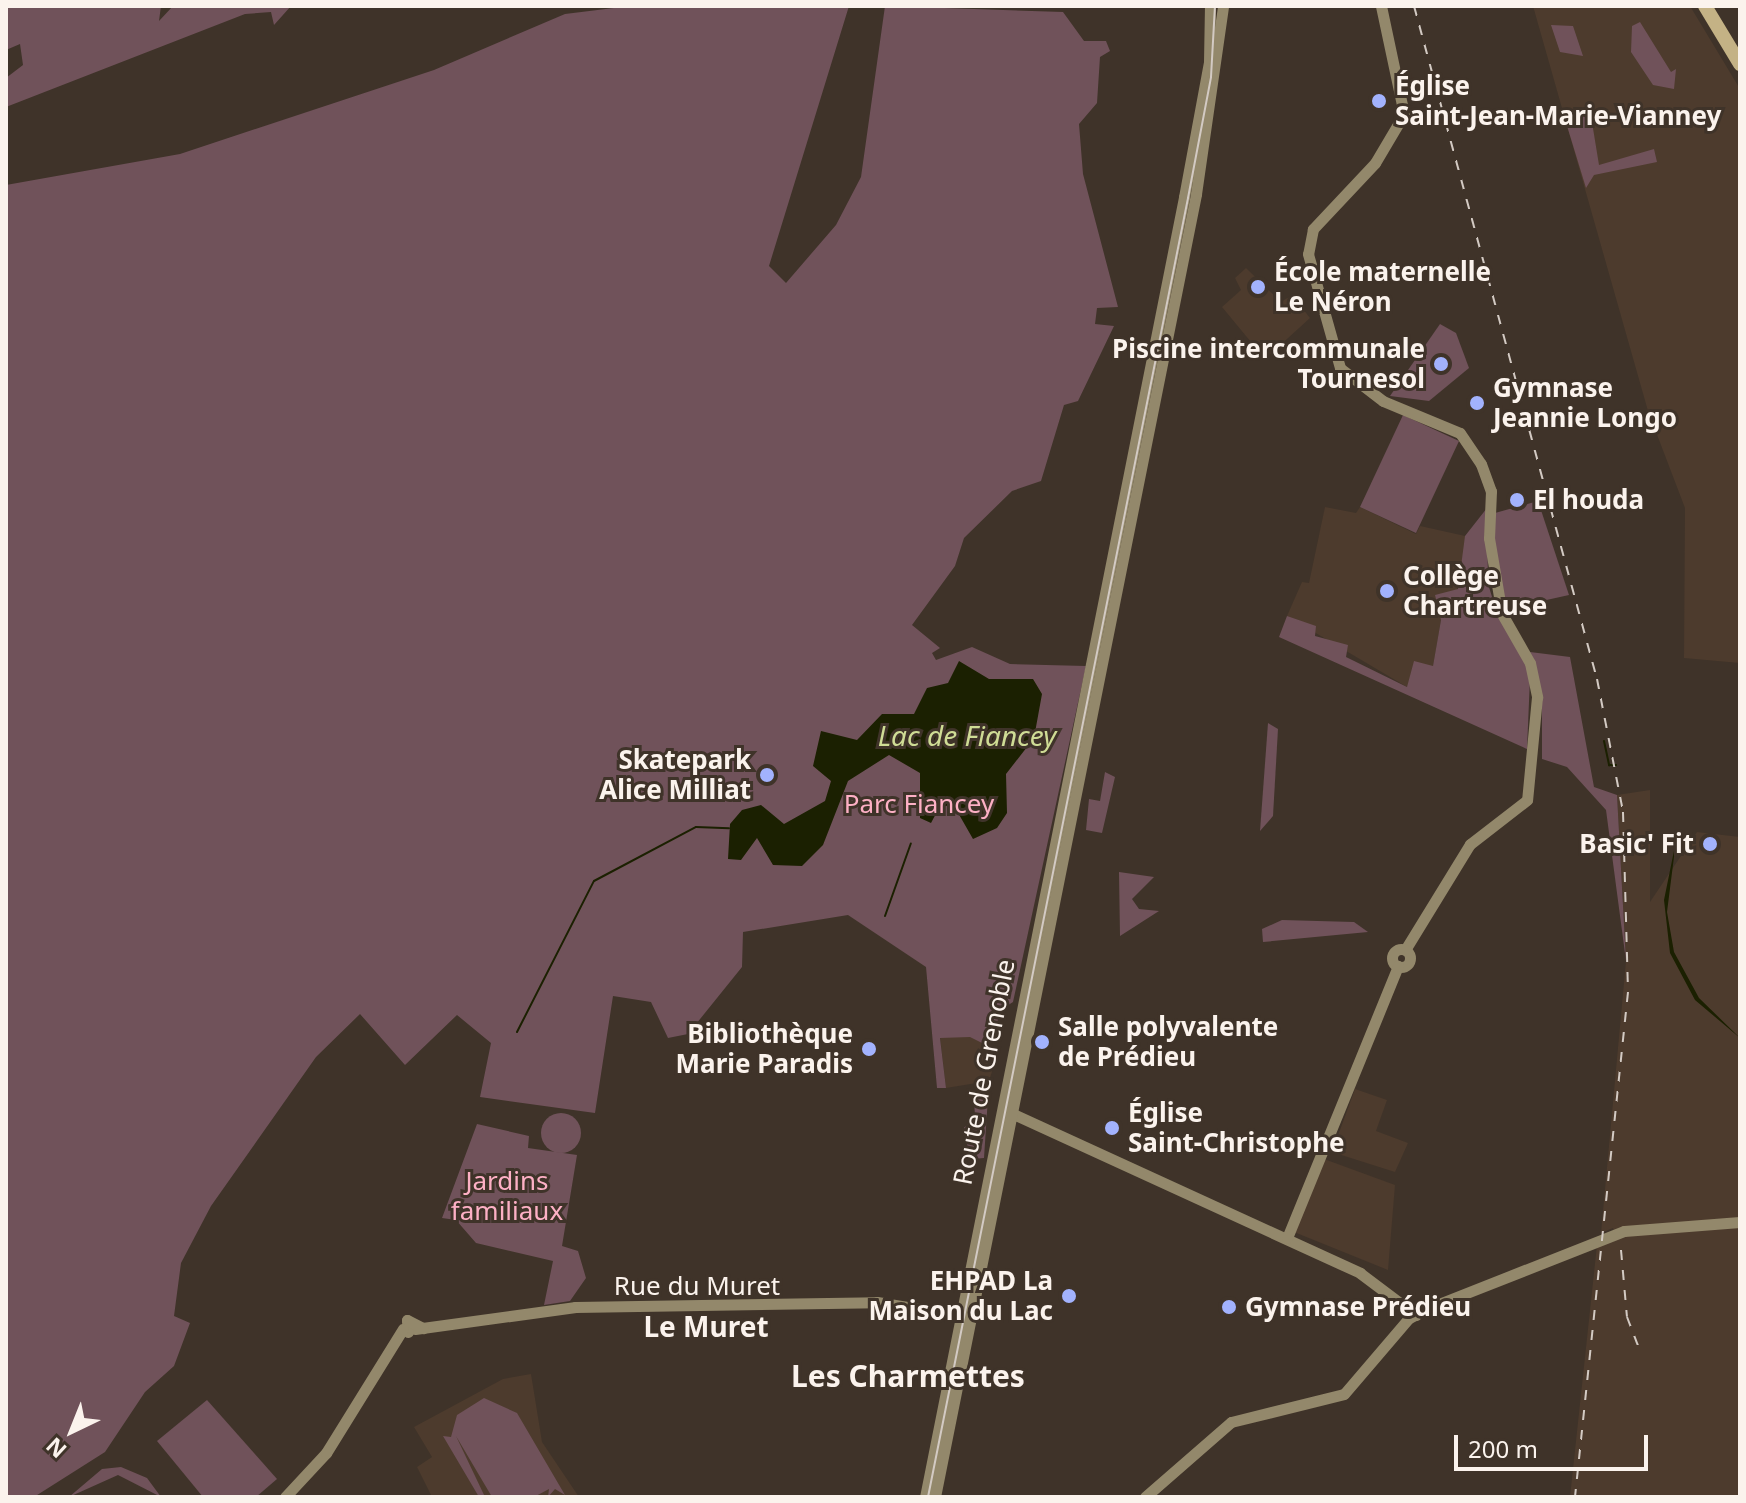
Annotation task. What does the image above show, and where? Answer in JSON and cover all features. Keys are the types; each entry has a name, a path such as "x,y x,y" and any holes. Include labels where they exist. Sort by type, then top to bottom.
{"highway":[{"path":"1705,6 1740,64"}],"street":[{"path":"1098,658 1207,76 1210,6"},
{"path":"1098,658 1217,78 1223,6"},
{"path":"1287,1238 1398,966 1408,963 1405,950 1470,844 1527,800 1537,697 1522,645 1502,614 1489,538 1491,491 1467,440 1383,401 1335,361 1306,246 1318,221 1375,163 1404,114 1381,6"},
{"name":"Route de Grenoble","path":"935,1497 971,1317 1012,1077 1098,658"},
{"path":"1008,1106 1360,1273 1416,1315"},
{"name":"Route de Grenoble","path":"925,1497 957,1315 1008,1106"},
{"path":"1145,1497 1231,1422 1344,1394 1416,1315 1624,1231 1740,1222"},
{"name":"Rue du Muret","path":"285,1497 304,1479 411,1330 575,1307 877,1302 971,1317"}],"shaded area":[{"path":"1533,6 1690,6 1740,89 1740,663 1684,658 1685,508 1648,411"},
{"path":"1246,268 1281,302 1292,295 1310,318 1265,359 1222,307 1241,290 1235,278"},
{"name":"Collège Chartreuse","path":"1325,507 1356,513 1360,507 1416,534 1420,526 1483,540 1441,620 1433,667 1407,687 1287,616 1302,582 1309,583"},
{"path":"1650,790 1650,902 1697,832 1740,837 1740,1497 1570,1497 1597,1245 1615,1239 1613,1228 1601,1233 1626,961 1617,795"},
{"path":"940,1037 973,1037 991,1047 996,1059 989,1081 946,1088"},
{"path":"1355,1089 1387,1100 1376,1131 1408,1143 1395,1172 1332,1152"},
{"path":"1324,1159 1395,1185 1388,1270 1294,1232"},
{"path":"531,1374 542,1442 579,1497 432,1497 417,1467 432,1457 414,1427 503,1379"}],"green space":[{"path":"6,6 161,6 159,21 173,6 291,6 274,25 271,12 245,14 6,107 6,78 23,65 20,44 6,50"},
{"name":"Parc Fiancey","path":"630,6 849,6 769,266 786,283 836,225 861,177 885,6 1063,12 1084,41 1106,41 1110,51 1100,57 1097,103 1079,124 1083,174 1118,307 1097,308 1095,324 1114,326 1078,401 1064,405 1041,481 1012,491 964,538 955,566 912,625 940,648 932,653 936,660 972,647 1010,664 1086,666 1013,1002 1002,1009 988,1046 970,1037 940,1038 946,1088 937,1088 926,967 848,915 743,932 742,967 688,1034 668,1038 651,1002 613,996 595,1113 480,1097 491,1043 457,1015 405,1065 360,1014 316,1057 211,1206 181,1263 174,1316 190,1323 174,1366 145,1392 105,1452 34,1497 6,1497 6,185 180,154 434,70 565,14"},
{"path":"1640,22 1671,72 1676,69 1674,89 1653,85 1631,52 1632,26"},
{"path":"1551,25 1573,26 1583,56 1560,52"},
{"path":"1590,110 1599,165 1654,149 1657,162 1594,175 1586,188 1564,116"},
{"name":"Piscine intercommunale Tournesol","path":"1440,324 1456,333 1469,368 1429,401 1390,396"},
{"path":"1403,415 1459,441 1416,533 1360,507"},
{"path":"1538,501 1569,595 1506,609 1493,547 1495,513"},
{"path":"1487,508 1488,584 1499,619 1522,645 1530,678 1527,749 1279,637 1287,616 1316,626 1315,636 1348,645 1346,657 1407,687 1414,661 1433,666 1441,620 1435,595 1458,589 1465,536"},
{"path":"1530,652 1570,657 1594,787 1617,795 1626,961 1606,810 1567,767 1542,759 1542,701"},
{"path":"1268,723 1278,729 1273,816 1260,831"},
{"path":"1105,772 1115,777 1102,833 1086,830 1089,799 1100,801"},
{"path":"1119,872 1154,877 1132,899 1139,909 1159,911 1120,936"},
{"path":"1282,920 1354,922 1368,932 1263,942 1262,929"},
{"path":"988,1097 984,1158 972,1159 962,1130 975,1116 974,1100"},
{"path":"561,1113 575,1119 581,1133 575,1147 561,1153 547,1147 541,1133 547,1119"},
{"name":"Jardins familiaux","path":"477,1124 529,1136 528,1148 577,1155 562,1246 578,1251 586,1278 570,1301 544,1305 553,1261 476,1243 456,1220 442,1218"},
{"path":"484,1398 517,1413 565,1495 555,1489 548,1497 549,1489 534,1497 492,1497 456,1436 485,1497 479,1497 443,1436 451,1437 457,1415"},
{"path":"207,1400 277,1479 256,1497 203,1497 157,1441"},
{"path":"121,1467 147,1478 161,1497 118,1475 69,1497 102,1469"}],"water":[{"name":"Lac de Fiancey","path":"959,661 989,679 1033,679 1042,694 1034,738 1006,774 1007,813 997,828 973,839 953,804 939,808 931,823 920,818 920,773 889,755 848,781 823,845 802,866 773,865 757,838 741,860 728,859 730,824 742,810 761,805 784,824 825,801 831,781 813,766 821,731 857,740 882,714 914,714 927,688 948,683"},
{"path":"1676,841 1667,912 1674,952 1699,998 1740,1038 1695,1000 1670,953 1664,900"}],"waterway":[{"path":"1604,741 1609,765 1616,765"},
{"path":"517,1032 594,881 696,827 729,828"},
{"path":"885,916 911,843"}],"tram line":[{"path":"928,1497 1188,198 1211,77 1215,6"}],"railway":[{"path":"1414,6 1597,679 1623,812 1628,992 1575,1497"},
{"path":"1621,1250 1627,1317 1640,1351"}],"place":[{"name":"Église Saint-Jean-Marie-Vianney","path":"1379,101"},
{"name":"École maternelle Le Néron","path":"1258,287"},
{"name":"Piscine intercommunale Tournesol","path":"1441,364"},
{"name":"Gymnase Jeannie Longo","path":"1477,403"},
{"name":"El houda","path":"1517,500"},
{"name":"Collège Chartreuse","path":"1387,591"},
{"name":"Skatepark Alice Milliat","path":"767,775"},
{"name":"Basic' Fit","path":"1710,844"},
{"name":"Salle polyvalente de Prédieu","path":"1042,1042"},
{"name":"Bibliothèque Marie Paradis","path":"869,1049"},
{"name":"Église Saint-Christophe","path":"1112,1128"},
{"name":"EHPAD La Maison du Lac","path":"1069,1296"},
{"name":"Gymnase Prédieu","path":"1229,1307"}],"district":[{"name":"Le Muret","path":"706,1326"},
{"name":"Les Charmettes","path":"908,1376"}]}
